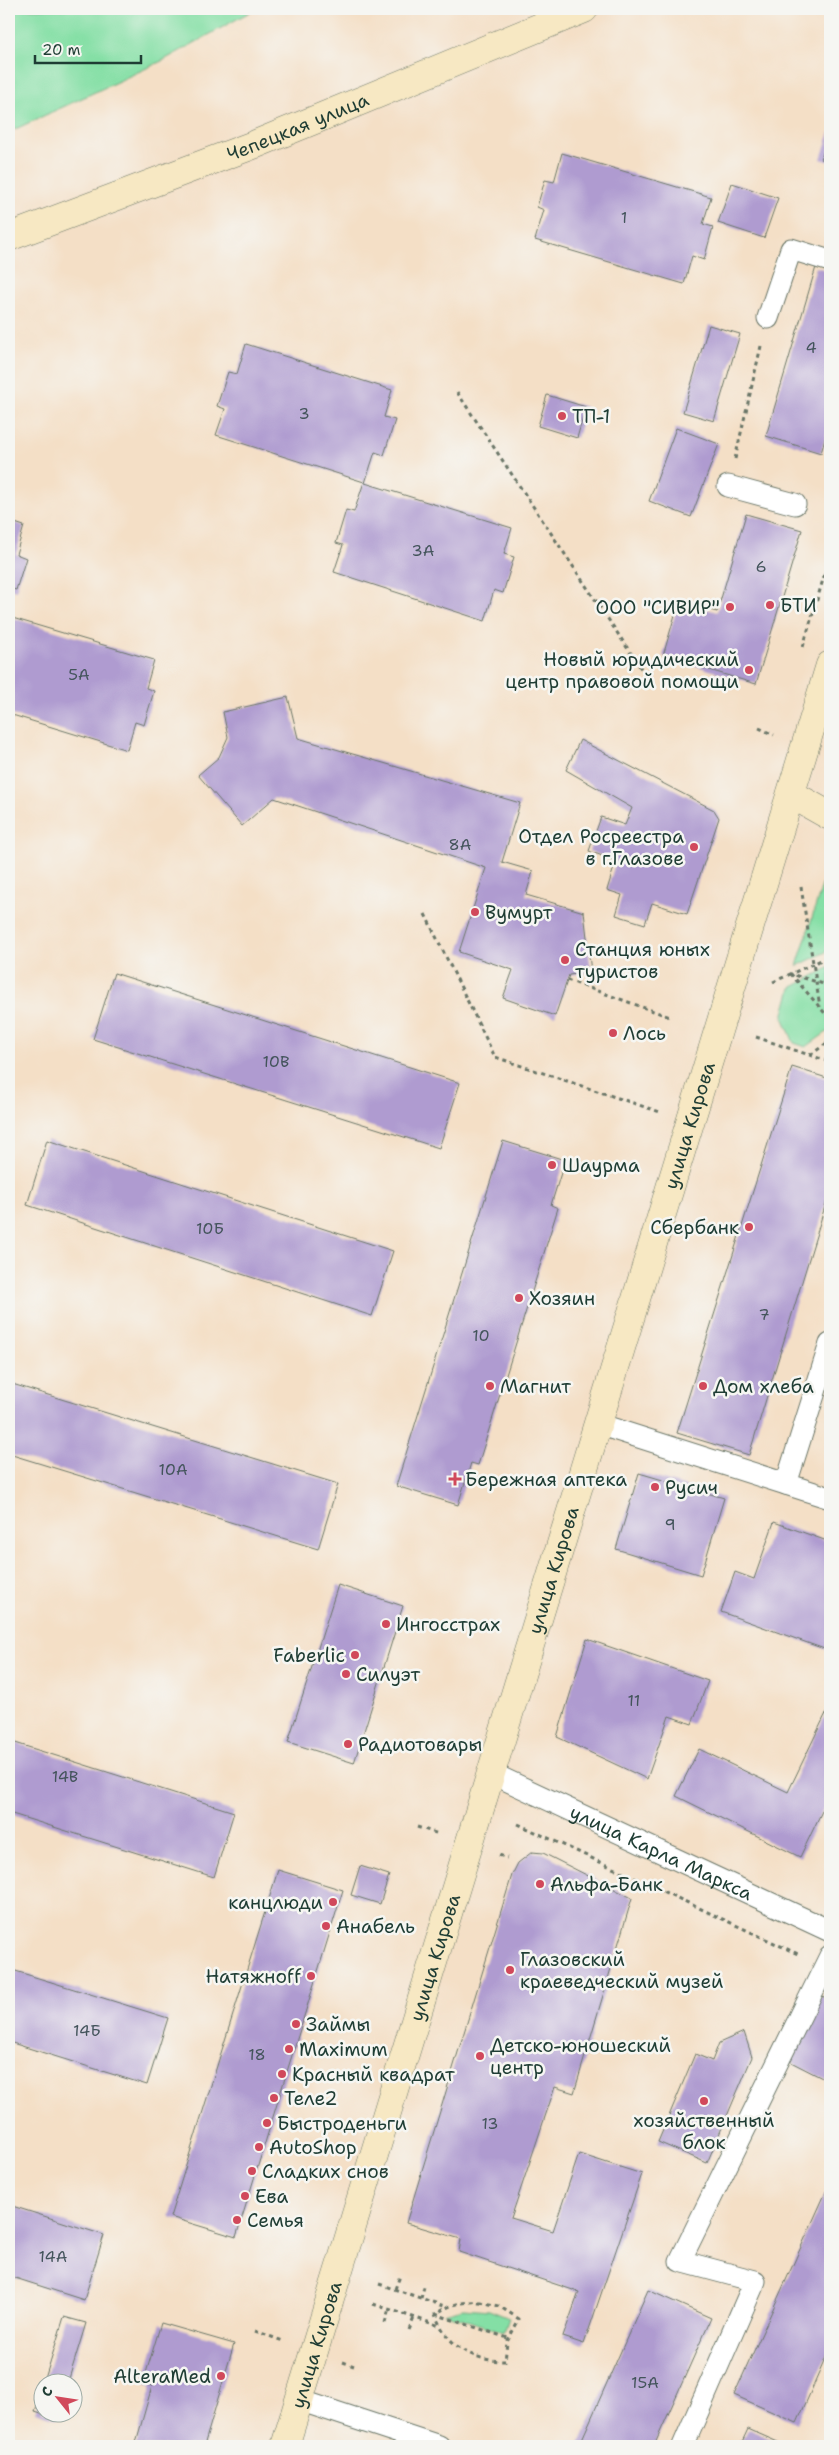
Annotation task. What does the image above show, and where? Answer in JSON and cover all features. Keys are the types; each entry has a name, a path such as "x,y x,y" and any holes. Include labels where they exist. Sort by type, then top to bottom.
{"main road":[{"name":"Чепецкая улица","path":"9,237 256,144 584,9"},
{"name":"улица Кирова","path":"285,2446 830,666"},
{"path":"791,794 830,816"}],"lane":[{"path":"768,318 791,248 830,261"},
{"path":"728,486 795,504"},
{"path":"786,1484 830,1344"},
{"path":"598,1424 830,1498"},
{"name":"улица Карла Маркса","path":"491,1773 830,1931"},
{"path":"683,2446 755,2282 680,2261 828,1961"},
{"path":"299,2400 439,2446"}],"path":[{"path":"728,486 768,318"},
{"path":"457,392 646,676"},
{"path":"801,887 820,1007"},
{"path":"425,914 495,1057 639,1105"},
{"path":"773,982 830,956"},
{"path":"791,974 830,986"},
{"path":"791,974 830,1019"},
{"path":"567,980 670,1017"},
{"path":"756,1037 830,1062"},
{"path":"810,1055 830,1041"},
{"path":"518,1824 828,1961"},
{"path":"396,2289 400,2276"},
{"path":"421,2298 425,2283"},
{"path":"379,2284 447,2307"},
{"path":"475,2301 500,2306 519,2319 508,2338 505,2361 493,2361 476,2357 459,2348 440,2326 435,2314 447,2307 475,2301"},
{"path":"373,2304 440,2326"},
{"path":"385,2323 389,2309"},
{"path":"435,2314 508,2338"},
{"path":"409,2330 414,2318"}],"green space":[{"path":"9,9 255,9 164,60 9,132"},
{"path":"830,860 830,950 797,966"},
{"path":"830,967 830,1030 806,1047 794,1043 783,1017 791,988"},
{"path":"463,2308 489,2310 509,2318 504,2332 444,2313"}],"building":[{"path":"830,132 830,162 821,159"},
{"path":"562,153 711,197 703,224 713,227 704,260 692,256 684,284 535,240 544,210 537,207 545,180 554,182"},
{"path":"732,183 778,198 764,238 718,223"},
{"path":"816,267 830,271 830,422 821,453 766,436"},
{"path":"709,325 740,334 714,421 683,412"},
{"path":"246,344 392,390 384,417 395,420 384,455 375,452 365,483 512,528 504,554 514,557 503,593 494,590 485,621 334,572 343,545 336,543 346,510 354,512 364,482 216,435 225,409 217,406 228,372 237,374"},
{"name":"ТП-1","path":"547,395 586,407 577,438 538,426"},
{"path":"676,428 719,444 691,517 649,501"},
{"path":"746,514 802,530 756,684 663,656 679,601 717,612"},
{"path":"9,521 24,526 16,554 26,558 16,590 9,588"},
{"path":"9,617 154,660 146,688 154,691 144,725 135,722 127,750 9,714"},
{"path":"288,697 298,738 520,803 502,862 533,871 526,895 584,912 591,972 569,975 555,1016 503,998 513,970 459,952 486,868 274,798 242,826 198,775 219,757 228,737 223,712"},
{"path":"580,740 714,810 719,818 687,914 652,903 645,924 616,915 622,895 607,890 616,861 589,851 601,817 625,825 632,808 566,770"},
{"path":"114,973 460,1083 439,1148 93,1039"},
{"path":"792,1067 830,1079 830,1190 749,1455 677,1433"},
{"path":"47,1140 393,1251 372,1316 27,1205"},
{"path":"503,1141 565,1160 551,1205 558,1208 478,1465 471,1463 458,1505 396,1486"},
{"path":"9,1383 338,1484 318,1549 9,1454"},
{"path":"639,1473 724,1498 701,1575 616,1549"},
{"path":"774,1522 830,1542 830,1651 721,1612 735,1572 754,1579"},
{"name":"Силуэт","path":"338,1585 403,1606 354,1763 288,1742"},
{"path":"587,1639 708,1681 692,1724 669,1716 647,1779 557,1737"},
{"path":"830,1705 830,1812 823,1809 800,1857 676,1796 699,1749 788,1792"},
{"path":"9,1741 234,1812 214,1877 9,1813"},
{"path":"532,1852 543,1853 632,1898 574,2093 555,2087 511,2218 553,2231 579,2154 642,2174 584,2344 563,2337 579,2292 459,2252 461,2239 406,2223 512,1875 518,1863"},
{"path":"360,1866 389,1875 380,1904 351,1895"},
{"path":"278,1870 343,1890 236,2237 170,2217"},
{"path":"9,1969 168,2018 147,2085 9,2042"},
{"path":"820,1995 830,2000 830,2082 789,2061"},
{"name":"хозяйственный блок","path":"744,2032 752,2057 707,2163 658,2142 695,2054 712,2061 719,2043"},
{"path":"830,2183 830,2348 797,2423 734,2395"},
{"path":"9,2205 104,2235 84,2300 9,2276"},
{"path":"648,2290 711,2318 654,2446 579,2446"},
{"path":"64,2317 86,2323 71,2372 47,2372"},
{"path":"161,2323 234,2344 204,2446 135,2446 152,2386 143,2383"},
{"path":"748,2429 787,2446 740,2446"}],"place":[{"name":"ТП-1","path":"562,416"},
{"name":"БТИ","path":"770,605"},
{"name":"ООО \"СИВИР\"","path":"730,607"},
{"name":"Новый юридический центр правовой помощи","path":"749,670"},
{"name":"Отдел Росреестра в г.Глазове","path":"694,847"},
{"name":"Вумурт","path":"475,912"},
{"name":"Станция юных туристов","path":"565,960"},
{"name":"Лось","path":"613,1033"},
{"name":"Шаурма","path":"552,1165"},
{"name":"Сбербанк","path":"749,1227"},
{"name":"Хозяин","path":"519,1298"},
{"name":"Магнит","path":"490,1386"},
{"name":"Дом хлеба","path":"703,1386"},
{"name":"Бережная аптека","path":"455,1479"},
{"name":"Русич","path":"655,1487"},
{"name":"Ингосстрах","path":"386,1624"},
{"name":"Faberlic","path":"355,1655"},
{"name":"Силуэт","path":"346,1674"},
{"name":"Радиотовары","path":"348,1744"},
{"name":"Альфа-Банк","path":"540,1884"},
{"name":"канцлюди","path":"333,1902"},
{"name":"Анабель","path":"326,1926"},
{"name":"Глазовский краеведческий музей","path":"510,1970"},
{"name":"Натяжноff","path":"311,1976"},
{"name":"Займы","path":"296,2024"},
{"name":"Maximum","path":"289,2049"},
{"name":"Детско-юношеский центр","path":"480,2056"},
{"name":"Красный квадрат","path":"282,2074"},
{"name":"Теле2","path":"274,2098"},
{"name":"хозяйственный блок","path":"704,2101"},
{"name":"Быстроденьги","path":"267,2123"},
{"name":"AutoShop","path":"259,2147"},
{"name":"Сладких снов","path":"252,2171"},
{"name":"Ева","path":"245,2196"},
{"name":"Семья","path":"237,2220"},
{"name":"AlteraMed","path":"221,2376"}]}
